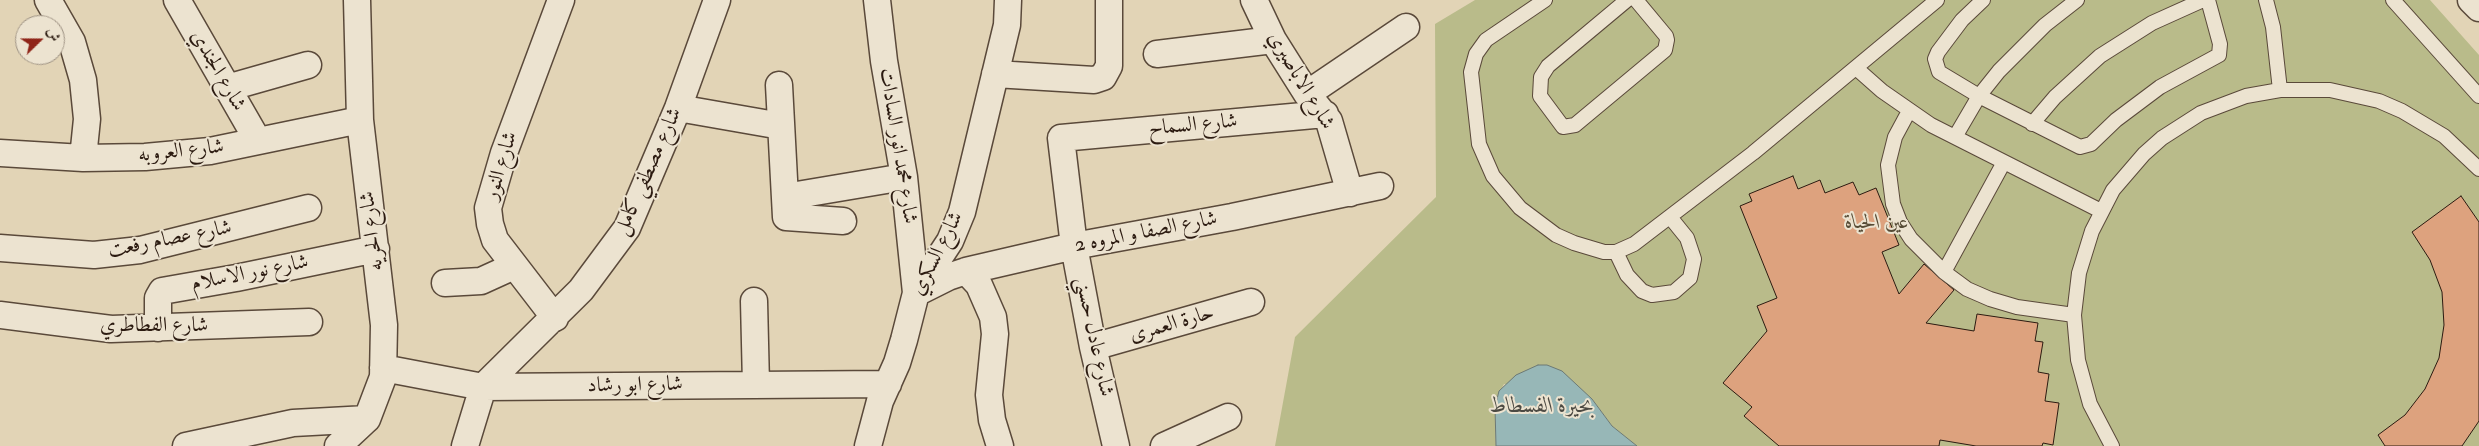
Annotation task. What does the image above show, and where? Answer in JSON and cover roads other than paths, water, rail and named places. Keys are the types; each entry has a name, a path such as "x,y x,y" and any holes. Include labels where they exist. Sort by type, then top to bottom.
{"street":[{"path":"48,0 72,42 83,80 87,119 83,158"},
{"name":"شارع الجندي","path":"177,0 258,141"},
{"name":"شارع الحريه","path":"338,446 367,419 383,378 384,325 360,120 357,0"},
{"name":"شارع النور","path":"555,318 495,240 488,208 504,153 562,0"},
{"name":"شارع مصطفي كامل","path":"483,387 555,318 606,260 627,228 678,108 717,0"},
{"name":"شارع محمد انور السادات","path":"878,0 884,61 904,177 916,293"},
{"name":"شارع السكري","path":"868,446 880,401 904,340 916,293 950,241 962,212 1007,24 1008,0"},
{"path":"995,74 1094,80 1103,77 1109,66 1109,0"},
{"name":"شارع الاباصيري","path":"1254,0 1273,40 1307,94 1329,121 1350,192"},
{"path":"2471,0 2479,8"},
{"path":"1307,94 1406,27"},
{"path":"1157,54 1273,40"},
{"path":"228,88 308,65"},
{"path":"779,86 785,214 789,218 843,221"},
{"path":"678,108 781,126"},
{"name":"شارع السماح","path":"1061,138 1325,114"},
{"name":"شارع العروبه","path":"0,153 83,158 145,157 210,151 360,120"},
{"name":"شارع عادل حسني","path":"1061,138 1074,246 1093,347 1116,446"},
{"path":"785,197 904,177"},
{"name":"شارع الصفا و المروه 2","path":"916,293 948,277 966,271 1074,246 1232,217 1380,186"},
{"name":"شارع عصام رفعت","path":"0,248 94,255 140,250 308,208"},
{"name":"شارع نور الاسلام","path":"158,328 158,298 162,290 236,278 376,249"},
{"path":"445,283 481,281 514,266"},
{"path":"966,271 978,284 994,317 995,334 989,394 992,420 1000,446"},
{"path":"754,301 756,385"},
{"name":"حارة العمرى","path":"1093,347 1251,302"},
{"name":"شارع الفطاطري","path":"0,314 111,329 309,322"},
{"name":"شارع ابو رشاد","path":"383,368 483,387 888,384"},
{"path":"465,446 483,387"},
{"path":"1164,446 1228,417"},
{"path":"186,446 293,423 367,419"}],"lane":[{"path":"1545,0 1486,40 1476,54 1471,72 1479,144 1493,176 1503,190 1539,224 1574,243 1604,252 1616,252 1634,244 1670,217 1754,153 1937,0"},
{"path":"1627,0 1548,66 1541,77 1540,96 1563,128 1576,125 1665,50 1667,45 1666,36 1636,0"},
{"path":"1982,0 1962,20 1938,52 1935,59 1936,66 1944,77 2074,146 2091,144 2138,103 2160,87 2215,59 2220,50 2208,0"},
{"path":"1955,137 1979,96 2021,47 2077,0"},
{"path":"2032,124 2055,97 2100,56 2152,23 2203,0"},
{"path":"2266,0 2272,27 2280,90"},
{"path":"2393,0 2479,96"},
{"path":"1856,68 1908,111 2101,211"},
{"path":"2112,446 2097,418 2083,382 2078,360 2074,315 2079,273 2092,231 2113,190 2138,160 2162,138 2181,124 2224,103 2280,90 2330,90 2379,101 2409,115 2444,136 2479,169"},
{"path":"1908,111 1890,150 1888,184 1900,222 1911,239 1944,272 1967,289 1990,299 2046,313 2074,315"},
{"path":"1944,272 2004,162"},
{"path":"1616,252 1627,275 1642,291 1652,295 1674,292 1690,278 1694,259 1687,238 1670,217"}],"water":[{"name":"بحيرة الفسطاط","path":"1538,365 1547,365 1562,371 1592,399 1612,426 1637,446 1496,446 1495,407 1499,391 1516,375"}],"park label":[{"name":"عين الحياة","path":"1877,223"}]}
